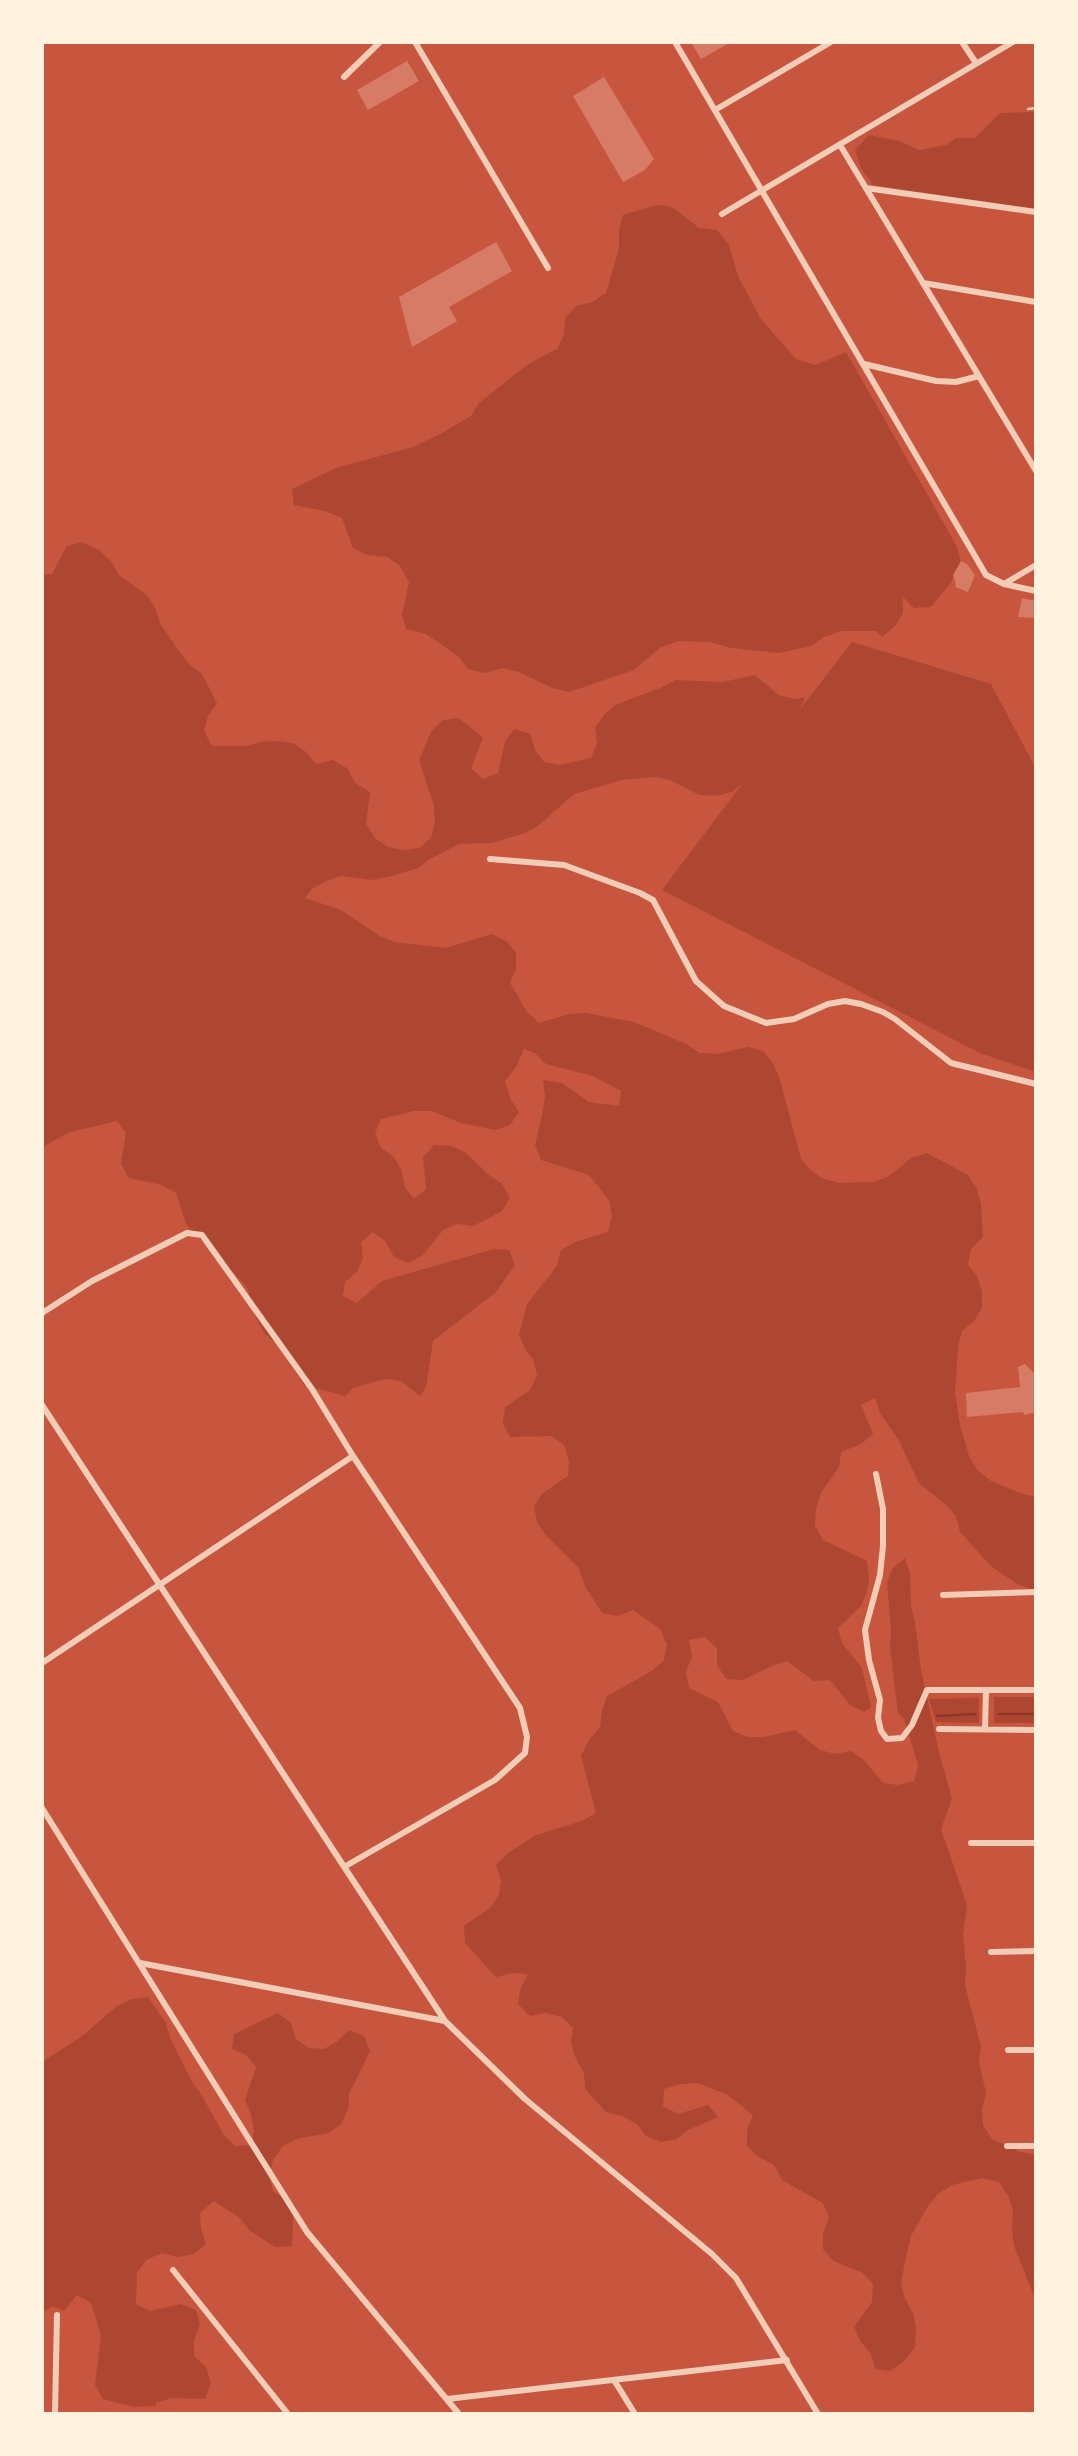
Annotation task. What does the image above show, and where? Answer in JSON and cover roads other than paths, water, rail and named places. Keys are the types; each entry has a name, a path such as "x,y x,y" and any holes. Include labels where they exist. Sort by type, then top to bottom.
{"street":[{"path":"344,77 380,42"},
{"path":"415,42 548,268"},
{"path":"674,42 986,575 1004,584 1036,591"},
{"path":"715,110 831,42"},
{"path":"962,42 976,63"},
{"path":"722,214 1013,42"},
{"path":"840,145 1036,471"},
{"path":"866,188 1036,212"},
{"path":"923,283 1036,302"},
{"path":"864,364 936,381 956,382 979,376"},
{"path":"1004,584 1036,565"},
{"path":"490,859 564,865 653,900 696,981 724,1006 766,1023 794,1019 828,1004 845,1001 861,1004 895,1019 951,1063 1036,1084"},
{"path":"42,1314 92,1281 187,1233 202,1235 312,1389 353,1456 520,1708 527,1737 525,1753 495,1780 344,1867"},
{"path":"42,1405 445,2021 525,2099 712,2254 736,2278 818,2414"},
{"path":"42,1663 353,1456"},
{"path":"876,1474 883,1509 883,1546 880,1575 865,1630 869,1660 880,1700 878,1718 881,1731 887,1739 902,1738 912,1725 927,1690 1036,1690"},
{"path":"943,1595 1036,1592"},
{"path":"985,1729 986,1690"},
{"path":"939,1729 1036,1730"},
{"path":"42,1808 307,2232 459,2414"},
{"path":"971,1843 1036,1843"},
{"path":"991,1952 1036,1951"},
{"path":"140,1963 445,2021"},
{"path":"1008,2050 1036,2050"},
{"path":"1007,2146 1036,2146"},
{"path":"173,2270 288,2414"},
{"path":"55,2414 57,2315"},
{"path":"447,2399 787,2360"},
{"path":"614,2380 635,2414"}],"lane":[{"path":"1028,109 1036,108"}],"waterway":[{"path":"937,1716 975,1714"},
{"path":"999,1714 1036,1714"}]}
